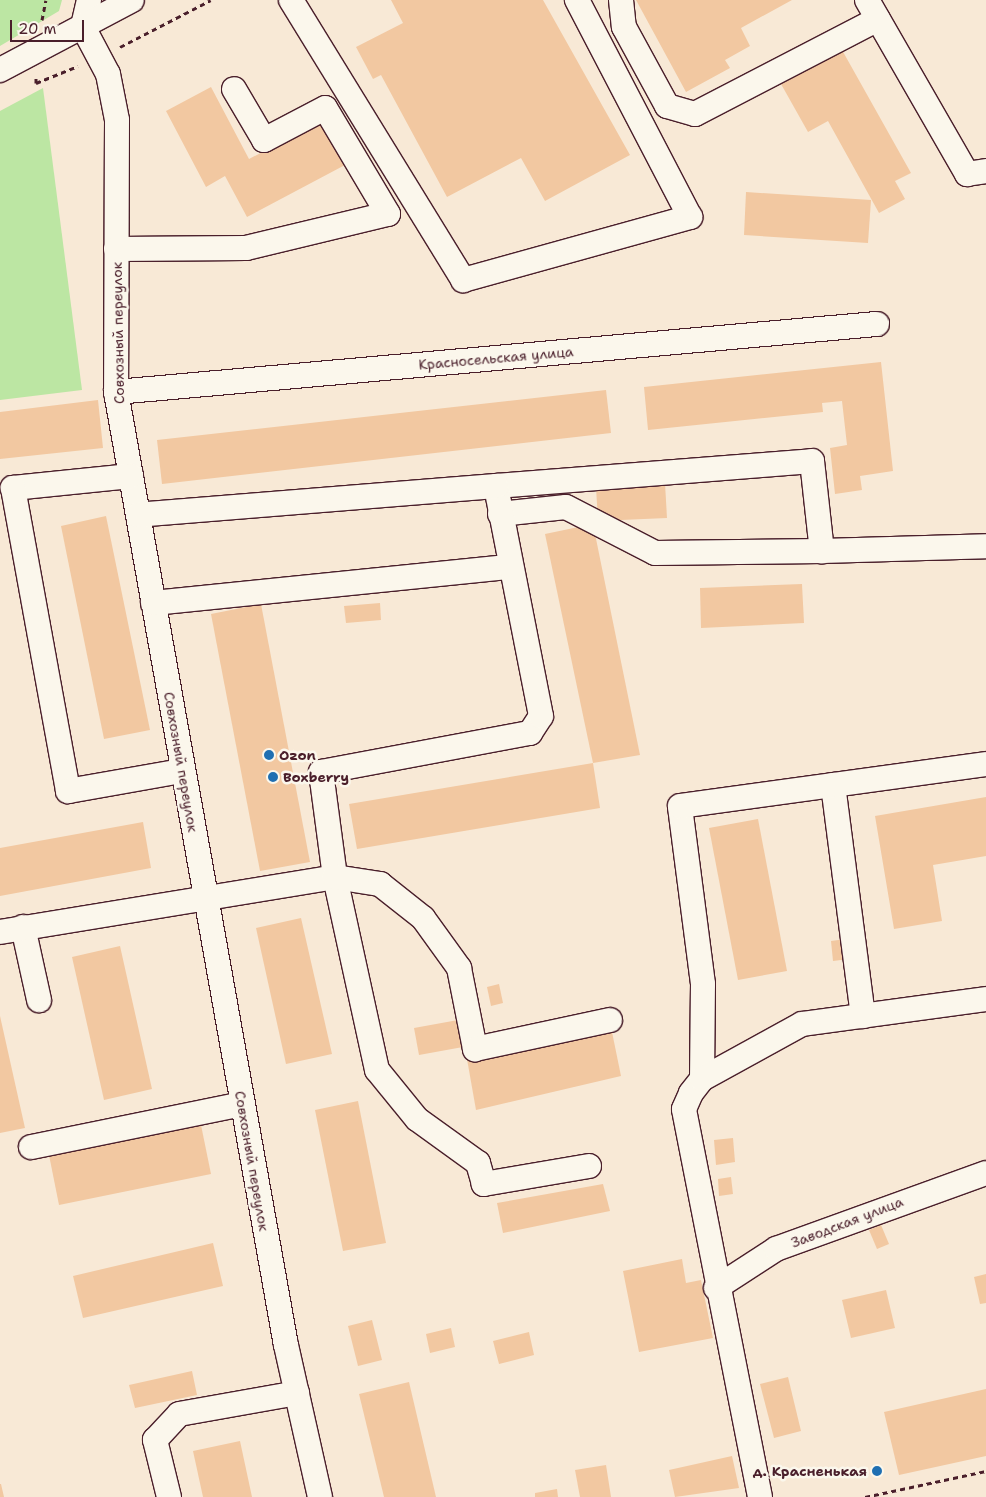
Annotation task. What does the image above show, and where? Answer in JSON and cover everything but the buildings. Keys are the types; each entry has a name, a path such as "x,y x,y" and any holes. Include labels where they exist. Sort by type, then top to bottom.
{"street":[{"path":"83,27 89,0"},
{"path":"0,70 132,0"},
{"path":"291,0 463,280 690,217 577,0"},
{"path":"621,0 624,26 667,106 695,114 872,9 967,174 986,171"},
{"name":"Совхозный переулок","path":"83,27 108,74 117,120 116,392 242,1104 297,1393 320,1497"},
{"path":"116,249 246,248 388,214 325,108 264,140 234,89"},
{"name":"Красносельская улица","path":"116,392 877,324"},
{"path":"138,515 812,461 822,551"},
{"path":"131,476 7,489 68,791 182,771"},
{"path":"496,486 510,567 540,706 538,725 530,733 321,772 335,877 378,1070 417,1119 478,1163 484,1184 590,1166"},
{"path":"500,514 566,507 655,553 822,551 986,546"},
{"path":"153,602 510,567"},
{"path":"702,1079 703,984 680,806 986,764"},
{"path":"833,785 863,1016"},
{"path":"39,1000 11,930 204,896 335,877 380,884 423,918 459,968 475,1049 610,1020"},
{"path":"760,1497 716,1288 684,1109 702,1079 802,1024 986,999"},
{"path":"31,1147 242,1104"},
{"name":"Заводская улица","path":"716,1288 776,1249 986,1173"},
{"path":"168,1497 155,1440 179,1414 297,1393"}],"path":[{"path":"865,1497 986,1471"}],"green space":[{"path":"0,0 62,0 59,11 0,46"},
{"path":"43,88 82,390 0,400 0,111"}],"place":[{"name":"Ozon","path":"269,755"},
{"name":"Boxberry","path":"273,777"},
{"name":"д. Красненькая","path":"877,1471"}]}
